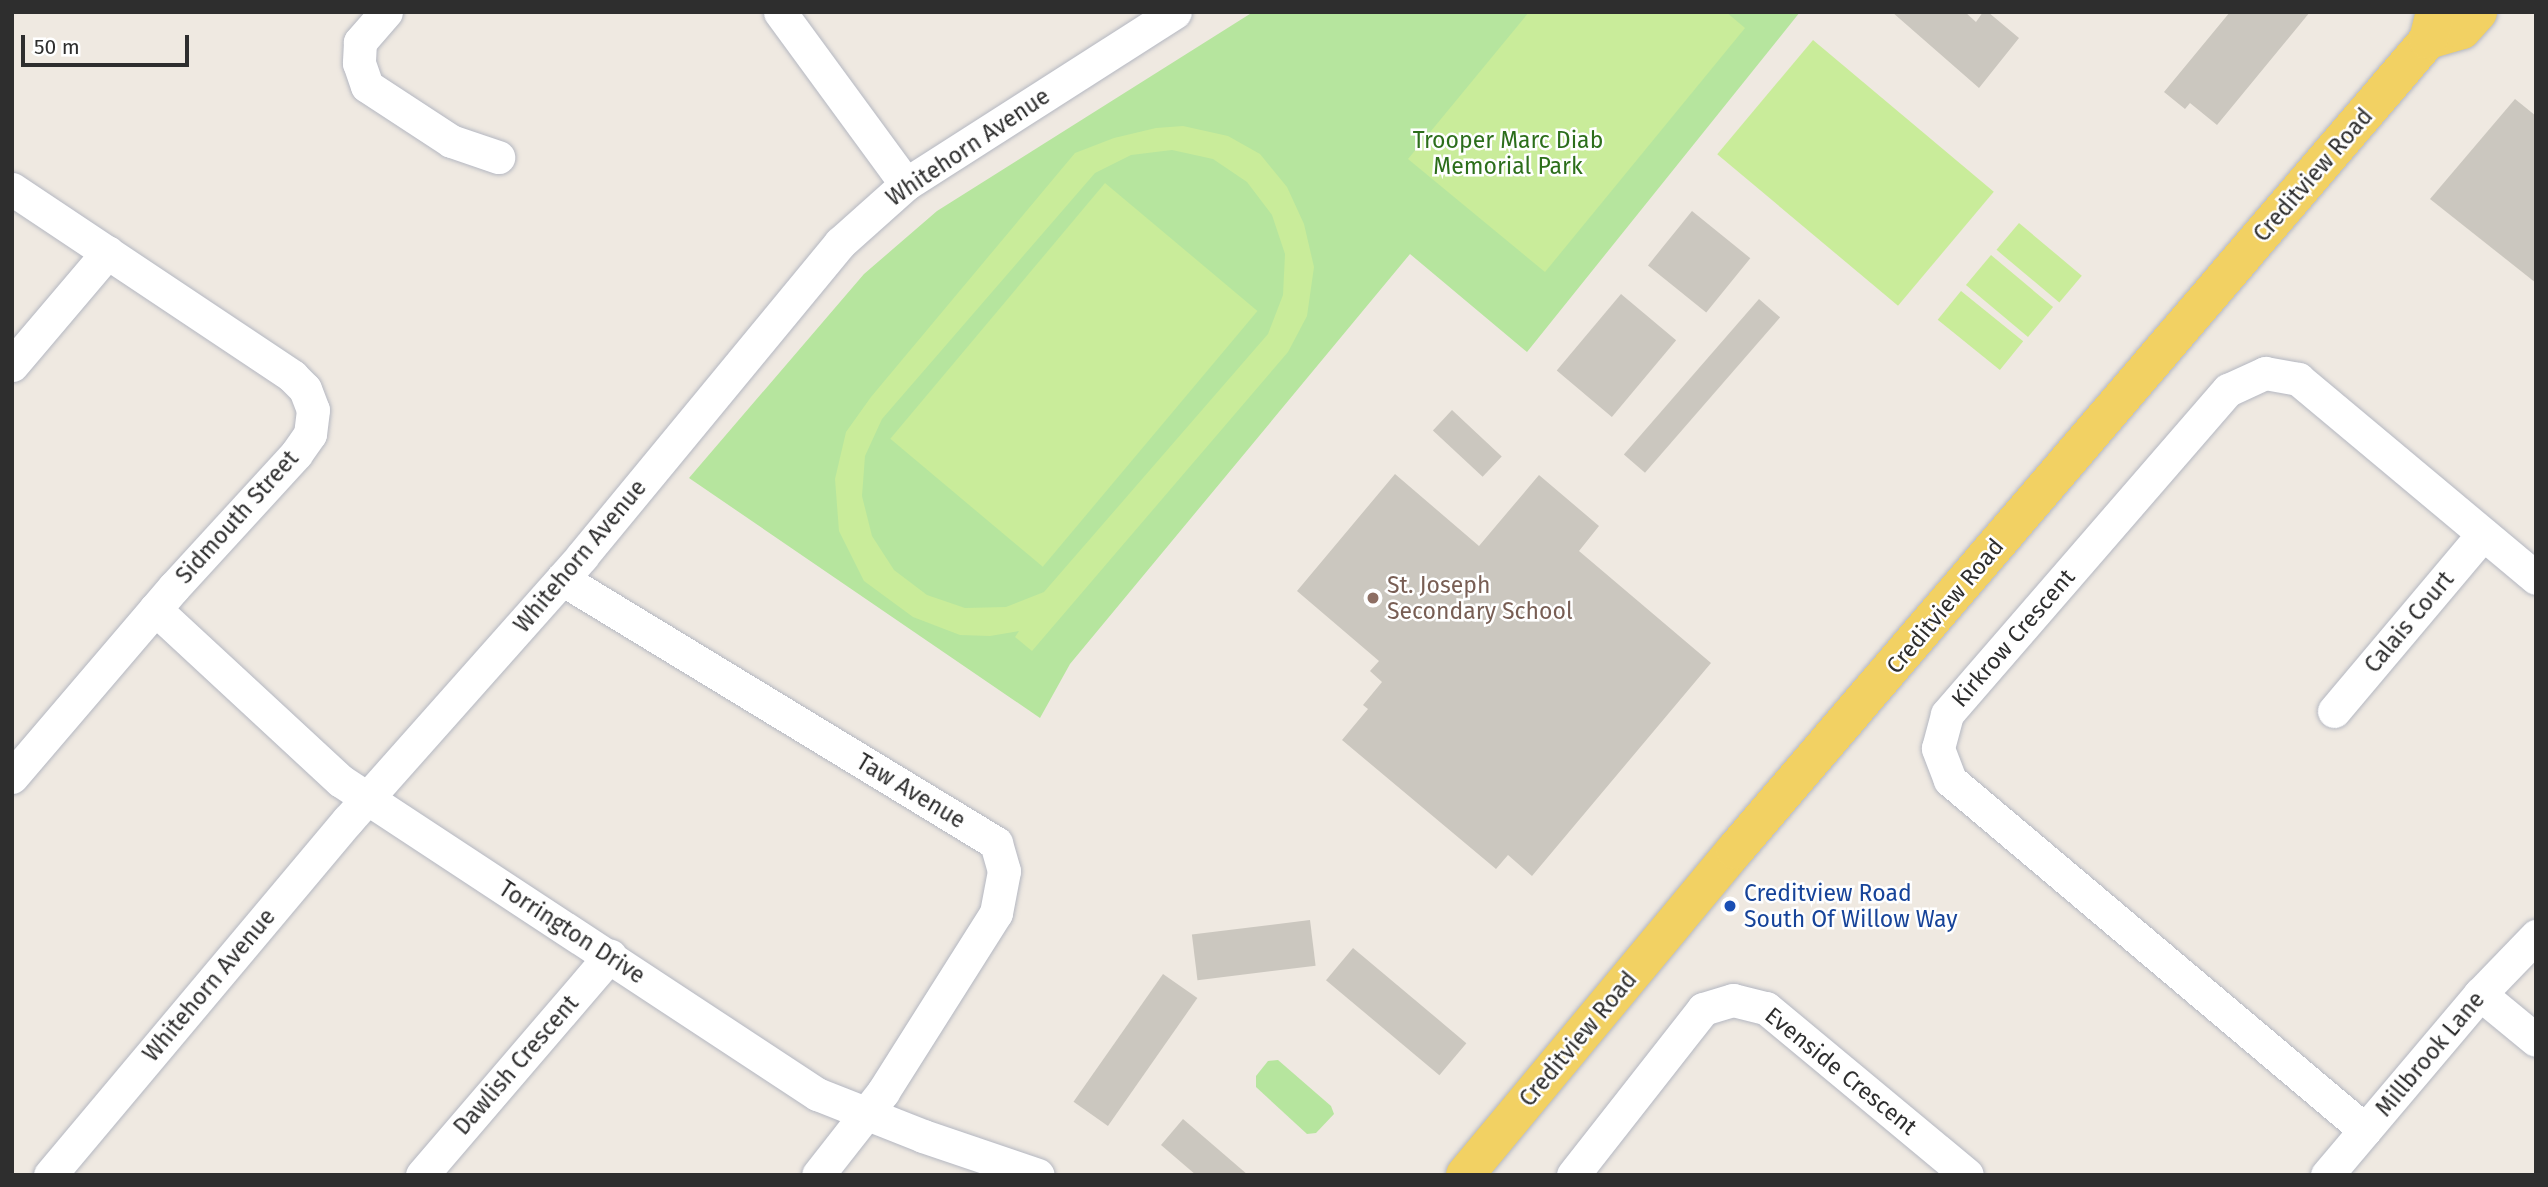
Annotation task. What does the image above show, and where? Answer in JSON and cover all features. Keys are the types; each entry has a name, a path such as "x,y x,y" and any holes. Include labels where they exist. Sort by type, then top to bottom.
{"main road":[{"name":"Creditview Road","path":"1465,1175 1735,850 2431,26 2462,30 2478,12"}],"street":[{"path":"386,12 360,42 359,63 367,86 451,141 498,156"},
{"path":"780,12 906,184"},
{"name":"Whitehorn Avenue","path":"50,1175 368,799 562,579 840,243 906,184 1175,12"},
{"name":"Sidmouth Street","path":"12,189 292,376 306,389 313,410 310,434 296,454 155,609 12,778"},
{"path":"12,365 108,252"},
{"name":"Kirkrow Crescent","path":"2365,1130 1950,780 1938,748 1947,714 2228,390 2265,373 2298,379 2536,578"},
{"name":"Calais Court","path":"2334,710 2483,534"},
{"name":"Taw Avenue","path":"562,579 996,843 1004,872 996,913 868,1113"},
{"name":"Torrington Drive","path":"155,609 341,781 817,1094 923,1136 1038,1175"},
{"name":"Millbrook Lane","path":"2327,1175 2480,994 2536,936"},
{"name":"Dawlish Crescent","path":"422,1175 610,956"},
{"path":"2480,994 2536,1040"},
{"name":"Evenside Crescent","path":"1573,1175 1703,1009 1733,1000 1766,1008 1967,1175"},
{"path":"818,1175 868,1113"}],"green space":[{"name":"Trooper Marc Diab Memorial Park","path":"1253,12 1800,12 1527,352 1410,254 1070,664 1040,718 689,478 864,274 937,211"},
{"name":"Trooper Marc Diab Memorial Park","path":"1529,12 1726,12 1745,28 1545,272 1408,159"},
{"path":"1813,40 1994,192 1898,306 1717,154"},
{"path":"1183,126 1228,136 1260,154 1287,187 1304,224 1314,267 1307,316 1288,352 1032,651 1015,637 1019,631 990,636 960,635 913,617 864,581 839,531 835,479 846,432 871,397 1075,153 1114,138 1156,128","holes":["1172,150 1213,159 1247,182 1272,215 1285,254 1283,295 1268,334 1044,592 1006,607 965,608 927,595 894,570 872,536 862,496 865,456 882,419 1095,173 1131,155"]},
{"path":"1105,183 1257,311 1043,567 890,439"},
{"path":"2019,223 2082,276 2059,303 1997,250"},
{"path":"1991,255 2053,307 2028,337 1966,285"},
{"path":"1961,291 2023,341 2000,370 1938,320"},
{"path":"1278,1060 1331,1106 1334,1114 1316,1133 1307,1134 1256,1087 1256,1076 1268,1061"}],"building":[{"path":"1892,12 1965,12 1976,22 1983,12 1988,12 2019,38 1979,88"},
{"path":"2230,12 2310,12 2217,125 2190,103 2185,109 2164,92"},
{"path":"2515,99 2536,116 2536,283 2430,199"},
{"path":"1692,211 1750,258 1706,313 1648,265"},
{"path":"1621,294 1676,340 1612,417 1557,371"},
{"path":"1759,299 1780,317 1645,473 1624,454"},
{"path":"1452,410 1502,456 1483,477 1433,430"},
{"path":"1395,474 1479,546 1539,475 1599,526 1579,551 1711,663 1532,876 1508,855 1496,869 1342,740 1368,709 1363,705 1382,682 1370,671 1379,661 1297,591"},
{"path":"1310,920 1316,966 1197,980 1192,935"},
{"path":"1353,948 1466,1043 1439,1075 1326,980"},
{"path":"1163,974 1197,998 1108,1126 1074,1102"},
{"path":"1183,1119 1248,1175 1196,1175 1161,1145"}],"place":[{"name":"St. Joseph Secondary School","path":"1373,598"},
{"name":"Creditview Road South Of Willow Way","path":"1730,906"}]}
